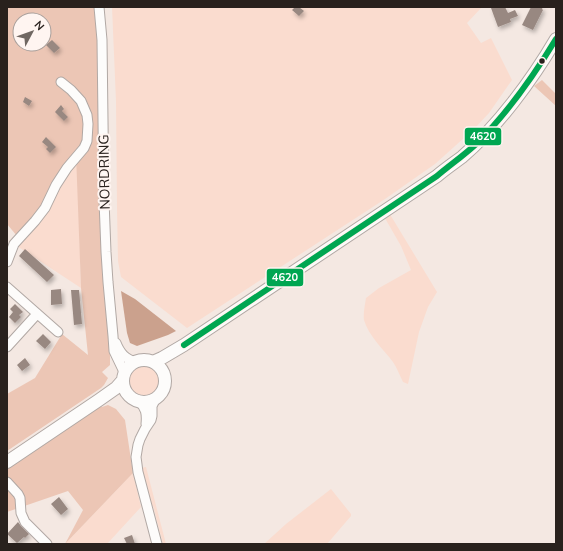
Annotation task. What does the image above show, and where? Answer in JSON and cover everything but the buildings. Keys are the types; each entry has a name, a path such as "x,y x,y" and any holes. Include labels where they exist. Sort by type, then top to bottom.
{"main road":[{"path":"153,362 184,345 424,184 461,157 485,134 519,93 556,39"},
{"path":"99,400 117,394 123,394 147,402 156,398 164,388 165,367 184,345"},
{"path":"7,462 116,388 124,377 128,367 136,362 144,360 153,362 164,374"},
{"path":"124,377 124,387 134,398"}],"street":[{"name":"NORDRING","path":"99,7 102,40 106,252 114,354 124,377"},
{"path":"7,262 14,244 35,222 45,208 56,185 67,168 84,148 87,141 87,115 81,101 61,82"},
{"path":"7,287 58,332"},
{"path":"7,348 37,314"},
{"name":"NORDRING","path":"113,336 123,355 126,358 136,362"},
{"path":"134,398 143,406 145,411 145,429"},
{"path":"156,398 152,406 151,420 138,445 136,462 157,544"},
{"path":"7,482 20,498 21,513 25,522 46,544"}],"shaded area":[{"path":"7,7 97,7 100,51 99,156 102,250 110,344 110,365 102,372 108,378 101,388 7,451 7,394 35,378 62,334 88,355 81,288 76,154 38,212 17,236 7,224"},
{"path":"112,7 482,7 467,23 481,43 491,38 512,80 489,113 475,128 435,164 385,199 187,328 121,277 118,261 116,101"},
{"path":"542,80 556,94 556,106 534,86"},
{"path":"77,156 81,288 14,244"},
{"path":"385,210 391,216 437,292 428,307 419,332 408,384 403,382 393,362 373,337 364,320 366,298 379,288 411,270 401,246 382,213"},
{"path":"121,291 135,299 176,331 137,346 130,343 127,333"},
{"path":"141,365 147,365 156,369 160,381 156,393 147,397 141,397 132,393 128,384 128,378 132,369"},
{"path":"99,404 102,407 108,405 116,409 125,420 133,473 65,544 83,510 68,491 7,512 7,468"},
{"path":"146,467 166,544 163,544 153,506 150,506 141,468"},
{"path":"133,473 141,507 107,544 65,544"},
{"path":"331,489 351,516 327,544 264,544 286,524"}],"transit line":[{"name":"4620","path":"184,345 437,176 466,153 487,133 509,108 529,81 556,39"}]}
